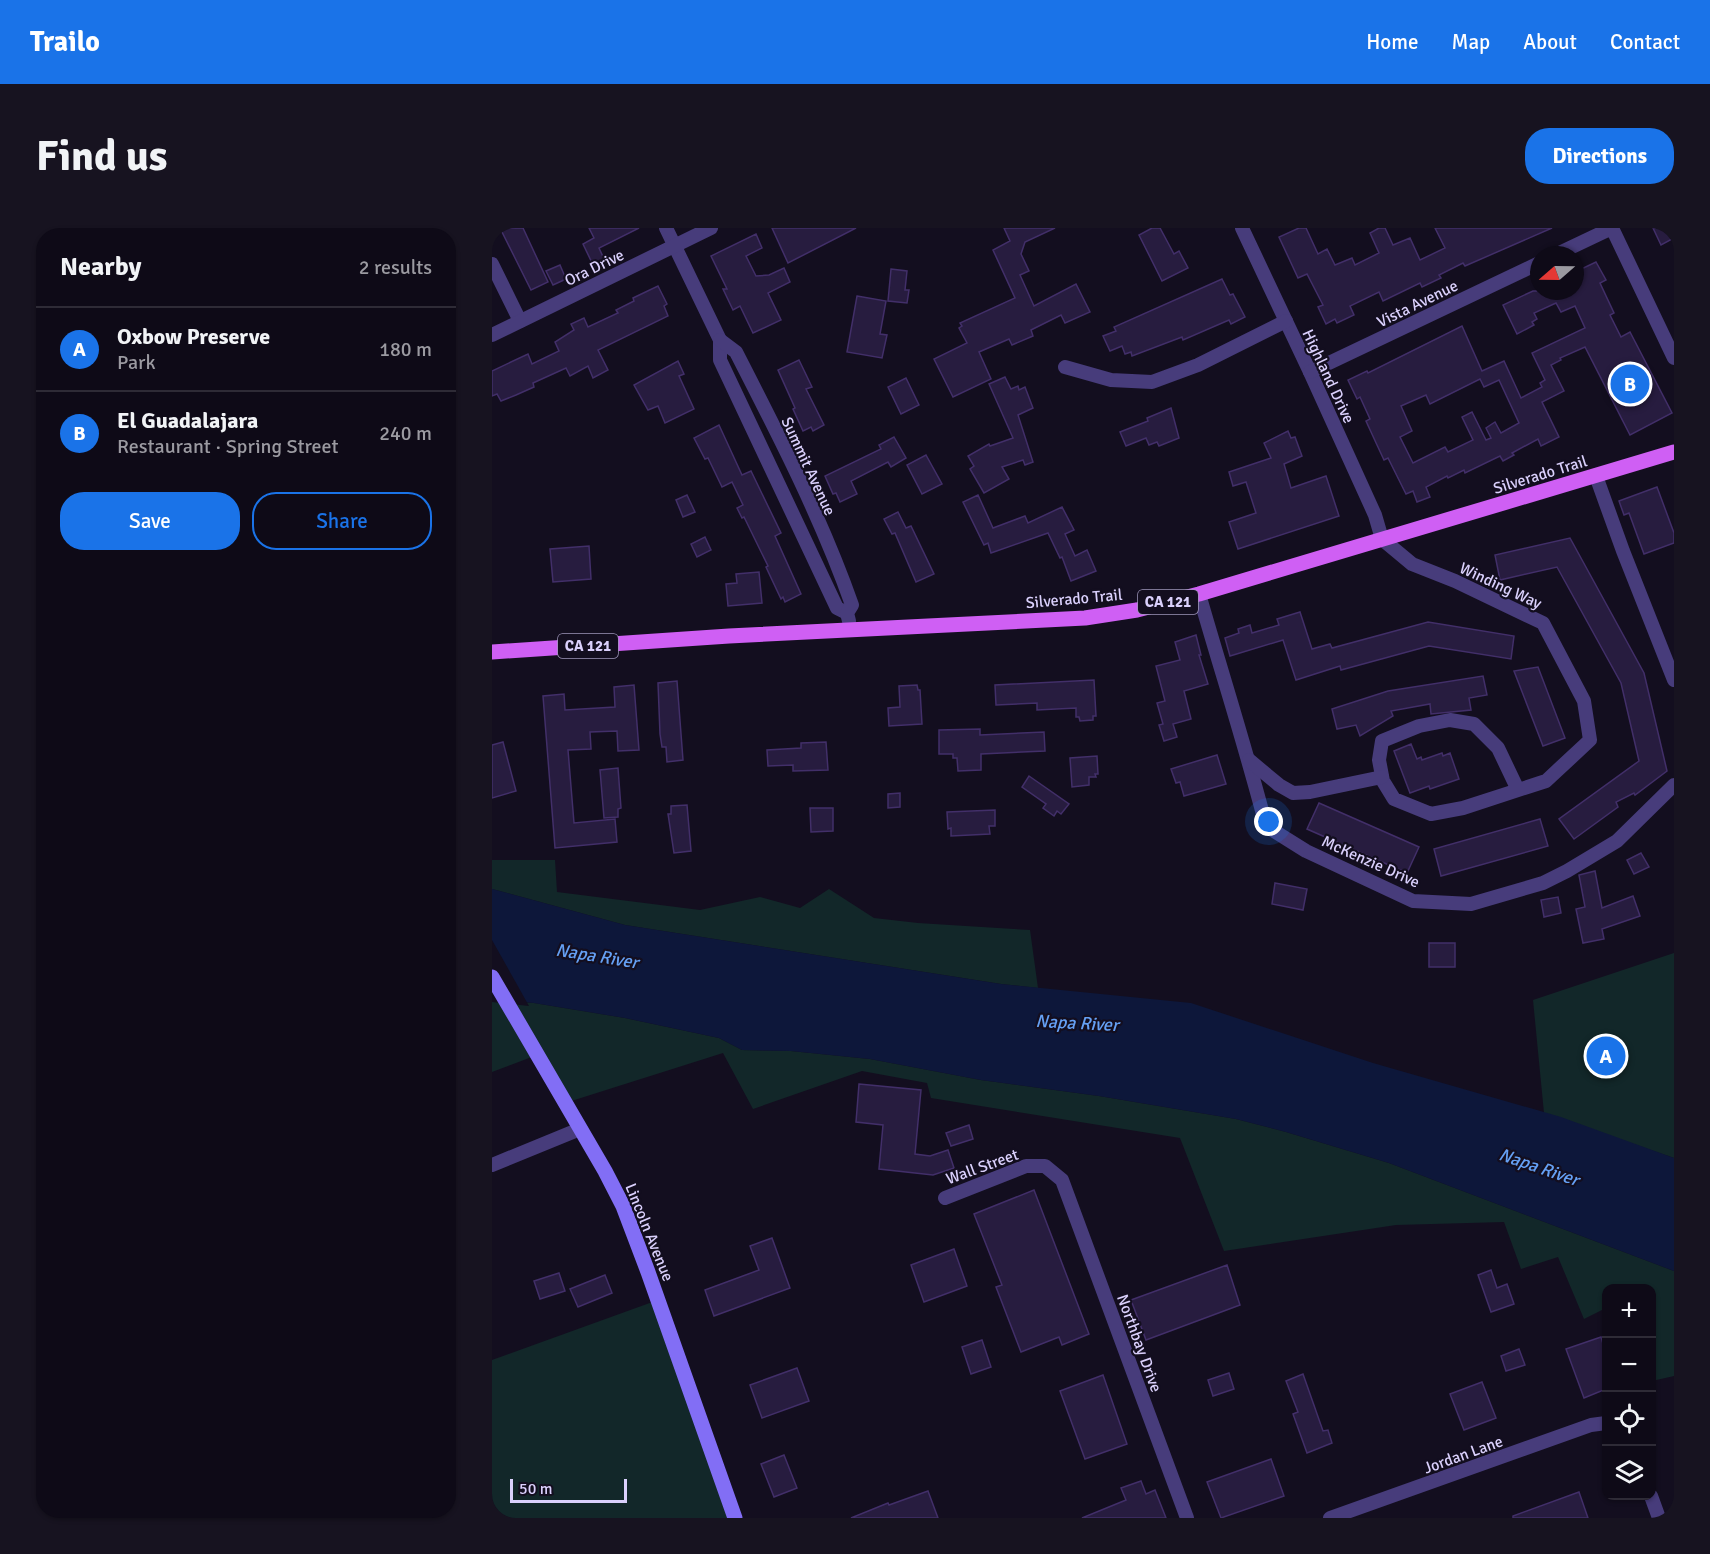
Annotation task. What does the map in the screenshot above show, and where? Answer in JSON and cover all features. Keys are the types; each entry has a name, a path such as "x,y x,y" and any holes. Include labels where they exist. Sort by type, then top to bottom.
{"main road":[{"name":"Silverado Trail","path":"492,652 1085,618 1137,610 1199,594 1674,452"},
{"name":"Lincoln Avenue","path":"492,977 605,1171 638,1242 735,1518"}],"street":[{"name":"Summit Avenue","path":"666,228 720,340 720,360 837,608 847,613"},
{"name":"Ora Drive","path":"492,335 711,228"},
{"name":"Highland Drive","path":"1242,228 1375,515 1382,539"},
{"path":"1574,246 1612,228 1674,358"},
{"path":"492,264 520,321"},
{"name":"Vista Avenue","path":"1310,372 1530,267"},
{"path":"1065,367 1111,380 1152,382 1198,365 1286,321"},
{"name":"Summit Avenue","path":"720,340 736,352 792,462 852,605 847,613 849,630"},
{"path":"1596,476 1674,680"},
{"name":"Winding Way","path":"1382,539 1412,564 1455,581 1543,623 1584,701 1590,740 1546,781 1463,808 1431,813 1394,799 1382,777"},
{"name":"McKenzie Drive","path":"1199,594 1249,760 1266,826 1306,851 1413,901 1471,904 1543,883 1617,841 1674,785"},
{"path":"1249,760 1293,793 1310,792 1382,777 1378,760 1382,741 1419,726 1450,720 1474,724 1498,748 1518,790"},
{"path":"492,1165 580,1129"},
{"name":"Wall Street","path":"945,1198 1026,1166 1045,1166 1062,1180"},
{"name":"Northbay Drive","path":"1062,1180 1187,1518"},
{"name":"Jordan Lane","path":"1330,1518 1591,1425 1602,1424"},
{"path":"1652,1500 1659,1518"}],"green space":[{"path":"492,860 555,860 557,892 700,910 760,897 800,908 829,889 874,918 1030,930 1038,988 625,925 492,889"},
{"path":"1674,953 1674,1158 1544,1113 1533,1000"},
{"path":"492,1000 534,1003 625,1018 719,1038 742,1050 791,1051 870,1059 981,1080 1099,1096 1236,1119 1389,1163 1674,1271 1674,1376 1656,1380 1656,1284 1602,1284 1602,1310 1584,1319 1558,1257 1521,1269 1504,1222 1396,1225 1224,1251 1180,1138 931,1098 927,1083 862,1071 753,1109 723,1053 565,1103 537,1055 492,1072"},
{"path":"658,1300 735,1518 492,1518 492,1360"}],"water":[{"name":"Napa River","path":"492,889 625,925 1001,984 1191,1003 1373,1063 1561,1117 1674,1158 1674,1271 1389,1163 1236,1119 1099,1096 981,1080 870,1059 791,1051 742,1050 719,1038 625,1018 534,1003 492,999"}],"pier":[{"path":"492,940 529,1006 492,1002"}],"building":[{"path":"500,228 523,228 548,282 531,290"},
{"path":"589,228 639,228 599,248 605,261 594,267 583,244 594,238"},
{"path":"772,228 856,228 788,263"},
{"path":"1004,228 1055,228 1025,242 1021,254 1029,271 1020,275 1034,306 1076,284 1090,312 1065,323 1061,315 1031,330 1033,336 1012,345 1009,339 979,352 991,379 953,397 934,359 967,343 959,328 962,326 960,323 1015,298 993,250 1010,241"},
{"path":"1152,228 1160,228 1174,254 1179,251 1188,268 1162,281 1139,235"},
{"path":"1299,228 1306,228 1318,254 1327,249 1335,265 1352,258 1355,265 1379,253 1370,233 1379,228 1385,228 1393,245 1410,238 1420,260 1445,248 1435,228 1552,228 1465,266 1463,263 1439,275 1441,278 1422,287 1420,283 1383,301 1379,292 1350,306 1354,315 1337,323 1335,319 1326,324 1318,307 1323,305 1307,274 1298,278 1279,237"},
{"path":"1653,228 1674,228 1674,238 1661,245"},
{"path":"756,234 762,248 746,256 756,276 769,275 784,268 790,282 768,293 781,320 753,333 740,306 733,310 723,289 727,289 711,256"},
{"path":"1596,262 1606,280 1600,283 1614,313 1610,315 1621,337 1630,332 1672,413 1630,435 1585,347 1560,358 1561,360 1551,365 1564,391 1542,402 1559,437 1541,446 1538,439 1512,453 1514,455 1503,461 1500,456 1465,473 1464,470 1448,478 1447,476 1426,487 1430,497 1417,502 1413,491 1406,494 1388,458 1384,460 1366,421 1370,419 1360,397 1357,399 1348,380 1367,371 1368,373 1462,326 1482,371 1504,361 1521,398 1542,387 1540,383 1545,380 1532,353 1585,328 1575,306 1561,312 1556,303 1534,313 1537,319 1532,322 1534,325 1517,334 1503,305 1530,292 1530,300 1584,300 1584,268","holes":["1480,379 1484,387 1499,380 1519,423 1501,433 1495,422 1486,428 1491,438 1486,440 1472,412 1462,417 1473,440 1448,452 1445,447 1413,463 1400,437 1412,431 1401,406 1426,395 1430,404"]},
{"path":"560,265 566,279 553,285 546,271"},
{"path":"891,269 907,271 905,290 909,290 907,303 888,301"},
{"path":"1222,279 1245,317 1231,324 1229,320 1183,340 1182,337 1132,356 1131,352 1125,354 1122,346 1110,351 1103,336 1116,331 1114,327"},
{"path":"658,286 667,304 664,306 668,316 598,350 608,370 593,378 588,366 570,376 566,368 533,383 534,387 501,401 497,394 492,396 492,371 528,354 532,364 559,351 555,342 574,330 571,324 584,318 588,327 618,313 616,310 634,301 633,298"},
{"path":"857,296 886,301 880,334 887,335 882,358 847,352"},
{"path":"799,360 812,387 806,389 824,425 813,431 811,427 803,431 778,370"},
{"path":"678,361 684,374 679,376 694,409 665,423 658,406 648,410 634,385"},
{"path":"1005,377 1011,389 1018,386 1019,390 1025,387 1033,408 1018,415 1033,462 1025,465 1023,460 1002,467 1009,479 984,493 970,469 974,466 968,456 989,444 990,446 1013,438 989,384"},
{"path":"906,378 919,405 901,414 888,387"},
{"path":"1171,408 1179,438 1159,446 1157,442 1149,445 1146,438 1126,446 1120,432 1148,421 1147,418"},
{"path":"719,425 742,475 751,471 781,533 775,536 801,594 785,602 783,597 781,599 766,567 768,566 744,517 742,518 737,508 743,505 732,482 722,487 708,458 705,459 694,438"},
{"path":"1288,431 1291,438 1295,437 1302,456 1284,464 1291,488 1326,476 1339,516 1238,549 1229,522 1256,513 1246,482 1233,486 1229,472 1271,458 1264,443"},
{"path":"894,437 906,458 891,467 888,462 851,481 857,494 840,502 836,493 833,494 825,476 881,449 879,445"},
{"path":"926,455 942,484 922,494 907,465"},
{"path":"1657,487 1674,533 1674,543 1644,554 1629,513 1624,515 1619,501"},
{"path":"687,495 695,512 683,517 676,500"},
{"path":"978,495 993,528 1025,516 1028,523 1062,507 1074,530 1065,534 1075,556 1087,550 1096,571 1071,581 1062,557 1060,558 1048,533 991,553 988,543 984,545 963,502"},
{"path":"898,512 906,528 911,526 934,574 916,582 895,533 892,534 884,519"},
{"path":"705,537 711,550 697,557 691,544"},
{"path":"1570,538 1644,673 1667,771 1635,795 1634,793 1616,802 1618,807 1574,839 1559,819 1639,761 1621,683 1557,567 1500,580 1495,555"},
{"path":"589,546 591,579 553,582 550,549"},
{"path":"759,572 762,603 728,606 726,584 737,583 736,574"},
{"path":"1300,612 1312,649 1330,644 1332,648 1428,622 1514,636 1511,659 1429,646 1341,670 1340,666 1296,680 1283,640 1230,656 1225,638 1239,633 1238,629 1250,625 1252,633 1279,625 1277,619"},
{"path":"1196,635 1201,655 1199,655 1208,684 1184,691 1191,719 1173,724 1177,737 1164,741 1159,725 1163,724 1157,703 1165,701 1156,666 1180,660 1175,642"},
{"path":"1538,667 1565,738 1543,746 1514,671"},
{"path":"1483,676 1487,695 1469,698 1471,710 1431,714 1430,704 1391,711 1393,716 1360,736 1356,725 1337,729 1332,709 1388,691"},
{"path":"1094,680 1096,716 1093,716 1093,720 1080,721 1079,717 1076,717 1076,708 1037,710 1037,703 996,705 995,685"},
{"path":"677,681 683,760 667,762 666,747 662,747 660,734 658,683"},
{"path":"634,685 639,750 618,751 617,731 590,732 591,749 568,750 574,823 615,819 617,842 555,848 543,696 564,694 565,710 615,707 614,687"},
{"path":"917,685 920,690 922,724 889,726 888,708 900,707 899,686"},
{"path":"980,729 980,735 1044,732 1045,751 981,754 981,770 958,771 957,758 953,758 953,754 939,754 939,730"},
{"path":"503,742 516,791 492,798 492,745"},
{"path":"826,742 828,770 793,771 793,765 768,766 767,750 801,748 801,743"},
{"path":"1411,744 1417,759 1421,757 1422,760 1442,753 1443,756 1450,753 1459,779 1410,793 1394,751"},
{"path":"1217,755 1226,784 1184,796 1180,782 1176,783 1171,769"},
{"path":"1097,756 1098,774 1095,774 1096,777 1089,777 1089,785 1072,787 1070,758"},
{"path":"618,768 621,808 618,809 618,817 604,818 600,770"},
{"path":"1029,776 1069,804 1061,814 1057,811 1054,816 1043,808 1046,804 1022,787"},
{"path":"900,793 900,807 888,808 888,794"},
{"path":"1319,803 1419,847 1407,873 1307,829"},
{"path":"687,805 691,851 674,853 668,814 671,814 671,806"},
{"path":"810,808 833,808 833,831 811,832"},
{"path":"995,810 995,826 989,826 990,834 951,836 951,828 948,829 947,812"},
{"path":"1540,819 1548,846 1441,876 1434,849"},
{"path":"1641,853 1649,867 1634,874 1627,860"},
{"path":"1595,871 1602,908 1633,896 1640,916 1602,929 1604,939 1583,943 1576,909 1585,907 1579,875"},
{"path":"1275,883 1307,889 1303,910 1272,904"},
{"path":"1558,897 1561,913 1544,917 1541,900"},
{"path":"1429,943 1455,943 1455,967 1429,967"},
{"path":"859,1084 921,1090 915,1154 930,1156 948,1150 954,1168 933,1175 879,1169 883,1125 856,1122"},
{"path":"969,1125 973,1139 951,1146 946,1133"},
{"path":"1034,1190 1089,1334 1062,1345 1059,1337 1021,1352 996,1287 1002,1285 974,1214"},
{"path":"772,1238 790,1288 714,1316 705,1290 759,1270 750,1246"},
{"path":"954,1249 967,1286 924,1302 911,1265"},
{"path":"1227,1265 1240,1305 1146,1340 1131,1300"},
{"path":"1491,1270 1497,1288 1507,1284 1514,1304 1491,1312 1478,1275"},
{"path":"559,1273 565,1291 540,1299 534,1281"},
{"path":"605,1275 612,1293 578,1307 570,1289"},
{"path":"1601,1337 1602,1391 1584,1398 1566,1349"},
{"path":"982,1340 991,1367 971,1374 962,1347"},
{"path":"1519,1349 1525,1365 1506,1371 1501,1356"},
{"path":"797,1368 809,1401 762,1418 750,1385"},
{"path":"1229,1373 1234,1389 1213,1396 1208,1380"},
{"path":"1303,1374 1323,1431 1328,1430 1332,1443 1307,1453 1293,1414 1298,1412 1286,1381"},
{"path":"1103,1375 1127,1444 1085,1459 1060,1391"},
{"path":"1482,1382 1496,1418 1464,1430 1450,1394"},
{"path":"784,1455 797,1488 774,1497 761,1464"},
{"path":"1271,1459 1284,1496 1221,1518 1207,1482"},
{"path":"1141,1481 1146,1494 1155,1490 1166,1518 1082,1518 1126,1500 1121,1488"},
{"path":"928,1491 938,1518 851,1518 888,1503 889,1505"},
{"path":"1579,1492 1588,1518 1513,1518 1513,1516"}],"place":[{"name":"El Guadalajara","path":"1630,384"},
{"name":"Oxbow Preserve","path":"1606,1056"}]}
